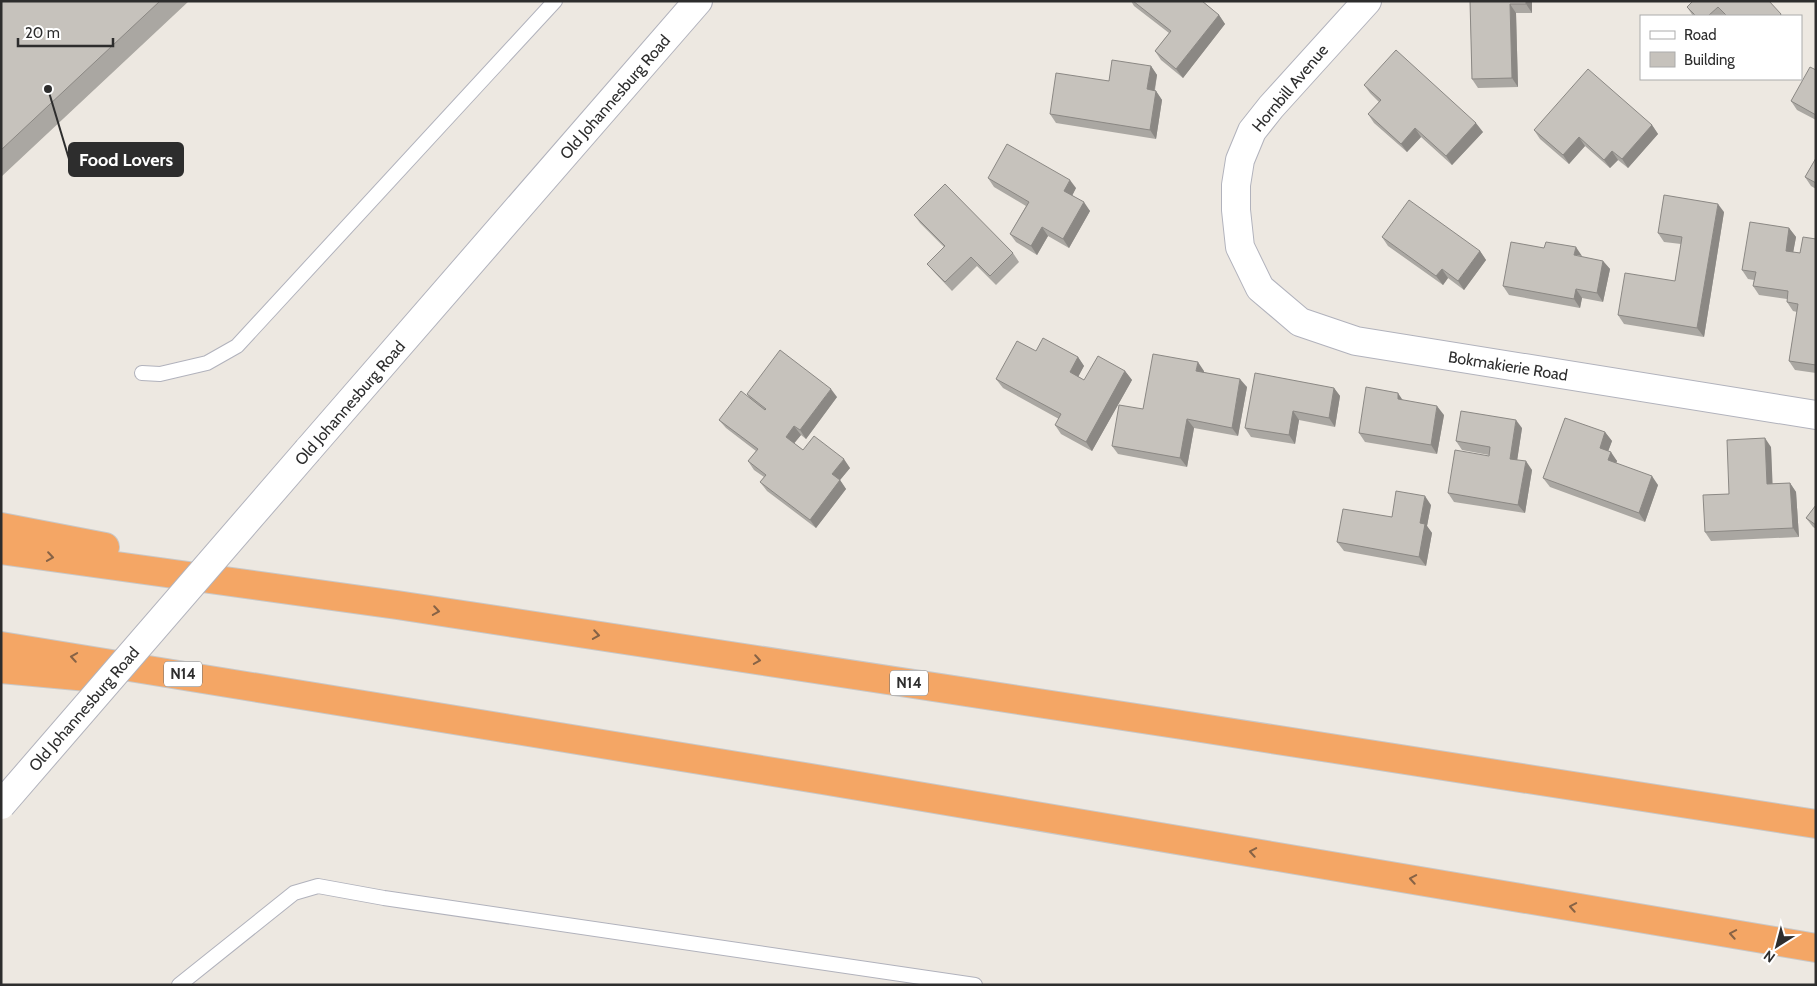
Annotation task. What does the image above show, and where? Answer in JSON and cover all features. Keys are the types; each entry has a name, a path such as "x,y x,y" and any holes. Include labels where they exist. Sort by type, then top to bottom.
{"highway":[{"path":"1,527 396,605"},
{"name":"N14","path":"1,550 396,605 1192,726 1816,824"},
{"name":"N14","path":"1,646 364,703 1816,948"},
{"path":"1,669 364,703"}],"main road":[{"name":"Old Johannesburg Road","path":"1,805 698,1"},
{"name":"Hornbill Avenue","path":"1240,247 1236,210 1236,185 1240,160 1252,131 1271,106 1367,1"},
{"name":"Bokmakierie Road","path":"1240,247 1260,288 1300,322 1356,341 1816,416"}],"lane":[{"path":"142,373 160,374 207,363 237,346 555,1"},
{"path":"179,985 294,893 318,886 384,898 927,981 975,985"}],"building":[{"path":"1,1 160,1 1,150"},
{"path":"1133,1 1202,1 1219,15 1176,69 1155,51 1171,31"},
{"path":"1470,1 1526,1 1526,4 1510,4 1512,78 1472,79"},
{"path":"1693,1 1769,1 1781,14 1726,15 1718,7 1709,15 1695,15 1687,7"},
{"path":"1396,50 1476,123 1446,156 1415,128 1401,144 1368,114 1381,100 1364,85"},
{"path":"1112,60 1151,66 1147,89 1156,91 1150,130 1050,114 1056,73 1109,81"},
{"path":"1810,67 1816,70 1816,115 1791,101"},
{"path":"1588,69 1652,125 1622,159 1612,151 1604,160 1579,137 1563,155 1534,130"},
{"path":"1007,144 1070,180 1064,191 1084,202 1063,239 1042,227 1031,246 1010,234 1029,202 988,178"},
{"path":"1816,158 1816,183 1805,177"},
{"path":"945,184 1013,253 990,276 971,257 945,282 927,264 945,246 914,215"},
{"path":"1664,195 1718,204 1697,328 1618,315 1625,273 1675,281 1682,237 1658,233"},
{"path":"1409,200 1480,251 1458,281 1442,269 1436,276 1382,237"},
{"path":"1750,222 1789,228 1786,251 1800,253 1803,237 1816,239 1816,365 1789,361 1798,304 1787,302 1788,291 1753,286 1756,272 1742,270"},
{"path":"1511,242 1544,248 1546,242 1576,247 1574,255 1603,261 1597,293 1576,289 1574,299 1503,286"},
{"path":"1043,338 1078,357 1070,372 1084,380 1098,356 1125,371 1086,442 1055,425 1061,414 996,379 1017,341 1036,351"},
{"path":"780,350 831,389 800,430 794,426 786,437 803,450 814,436 844,459 832,474 840,480 810,520 760,482 766,475 748,461 758,449 719,420 741,391 766,409 747,394"},
{"path":"1153,354 1198,362 1196,371 1240,379 1232,428 1187,419 1180,458 1112,446 1119,405 1143,409"},
{"path":"1255,373 1334,388 1329,418 1293,411 1289,435 1245,428"},
{"path":"1366,387 1398,393 1398,399 1437,406 1431,445 1359,433"},
{"path":"1461,411 1516,420 1510,459 1526,461 1518,505 1448,493 1455,450 1489,456 1490,447 1456,441"},
{"path":"1565,418 1605,432 1600,448 1611,452 1608,460 1652,476 1639,513 1543,478"},
{"path":"1765,438 1767,484 1790,483 1793,528 1705,532 1703,495 1729,494 1727,440"},
{"path":"1396,491 1425,496 1420,523 1425,524 1419,557 1337,542 1343,509 1392,517"},
{"path":"1816,505 1816,525 1806,518"}],"place":[{"name":"Food Lovers","path":"48,89"}]}
